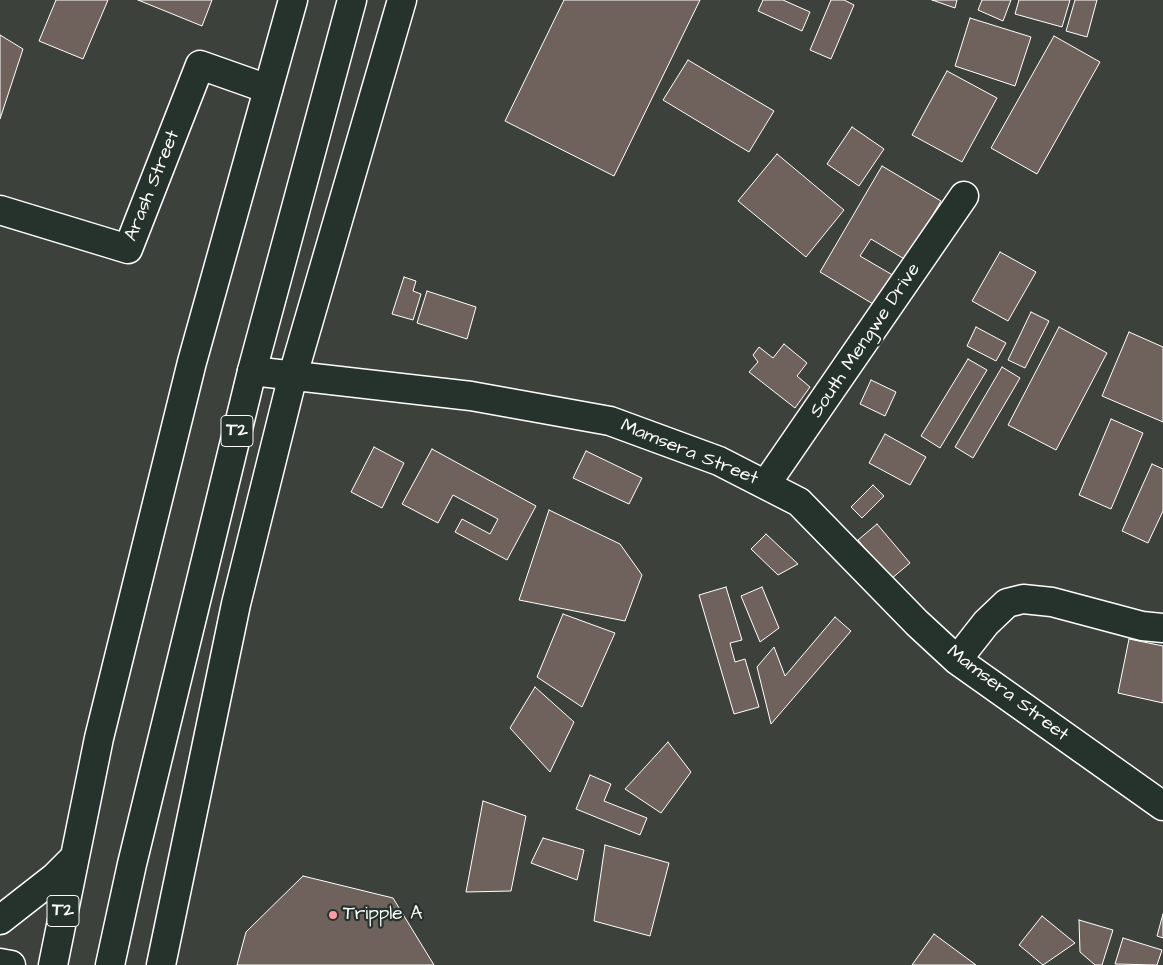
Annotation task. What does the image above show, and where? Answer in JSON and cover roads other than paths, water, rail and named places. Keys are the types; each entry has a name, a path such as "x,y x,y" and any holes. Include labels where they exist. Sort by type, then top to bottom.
{"main road":[{"name":"T2","path":"53,965 99,738 187,381 293,0"},
{"name":"T2","path":"110,965 132,864 252,371 352,0"},
{"path":"161,965 236,604 293,375 402,0"},
{"name":"Arash Street","path":"0,210 128,249 200,65 268,89"},
{"name":"South Mengwe Drive","path":"766,484 964,196"},
{"name":"Mamsera Street","path":"252,371 471,396 610,421 719,461 799,502 957,660 1163,806"},
{"path":"957,660 986,623 1007,603 1023,599 1052,602 1142,626 1163,628"},
{"path":"0,920 55,878 74,858"},
{"path":"0,963 11,965"}],"place":[{"name":"Tripple A","path":"333,915"}]}
